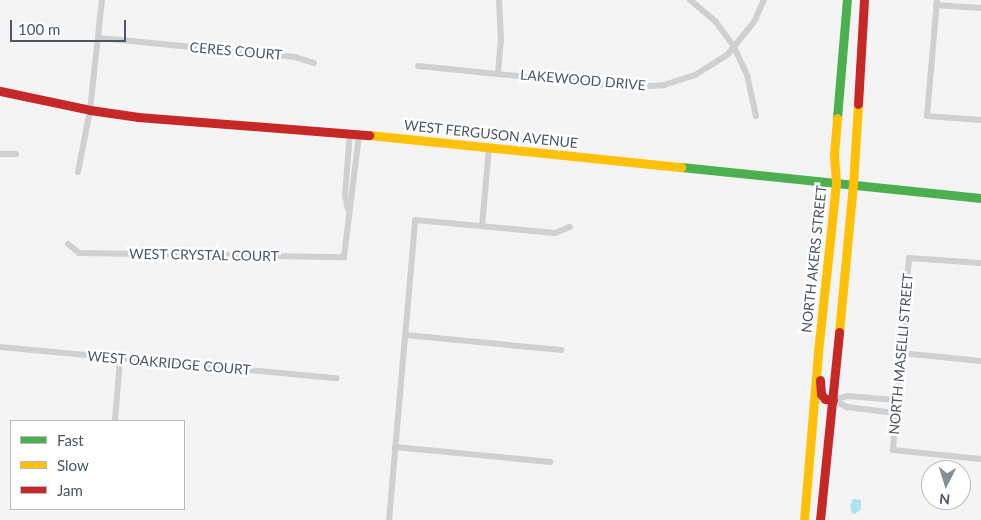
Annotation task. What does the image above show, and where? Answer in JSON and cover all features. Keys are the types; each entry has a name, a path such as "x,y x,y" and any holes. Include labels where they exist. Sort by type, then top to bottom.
{"main road":[{"name":"NORTH AKERS STREET","path":"804,519 818,352 836,183 834,154 847,0"},
{"path":"820,520 833,400 852,185 864,0"},
{"name":"WEST FERGUSON AVENUE","path":"0,91 90,110 175,121 355,134 981,198"},
{"path":"818,352 821,394 825,399 833,400"}],"street":[{"path":"78,172 90,110 102,0"},
{"name":"LAKEWOOD DRIVE","path":"499,0 501,64 498,73 647,87 681,81 712,66 734,48 754,22 764,0"},
{"path":"690,0 716,22 734,48 747,75 756,116"},
{"path":"981,8 937,3 928,116 981,120"},
{"name":"CERES COURT","path":"99,38 295,57 314,63"},
{"path":"418,66 498,73"},
{"name":"WEST CRYSTAL COURT","path":"68,244 79,252 344,257 348,211 353,195 355,134"},
{"path":"482,226 489,147"},
{"path":"0,154 16,154"},
{"path":"389,520 415,220 555,233 570,227"},
{"name":"NORTH MASELLI STREET","path":"981,263 909,258 892,450 981,459"},
{"path":"405,335 561,350"},
{"name":"WEST OAKRIDGE COURT","path":"0,347 337,378"},
{"path":"901,353 981,361"},
{"path":"115,420 120,359"},
{"path":"833,400 848,396 896,400"},
{"path":"866,410 867,398"},
{"path":"833,400 847,408 895,412"},
{"path":"395,447 550,462"}],"water":[{"path":"853,499 861,500 861,509 855,514 852,513 850,506"}],"traffic: fast":[{"path":"837,118 847,0"},
{"path":"681,167 981,198"}],"traffic: slow":[{"path":"839,332 853,185 858,104"},
{"path":"804,520 818,352 836,183 834,154 837,118"},
{"path":"369,135 681,167"}],"traffic: jam":[{"path":"858,104 864,0"},
{"path":"0,91 90,110 138,117 369,135"},
{"path":"820,520 839,332"},
{"path":"820,380 821,394 825,399 833,400"}]}
